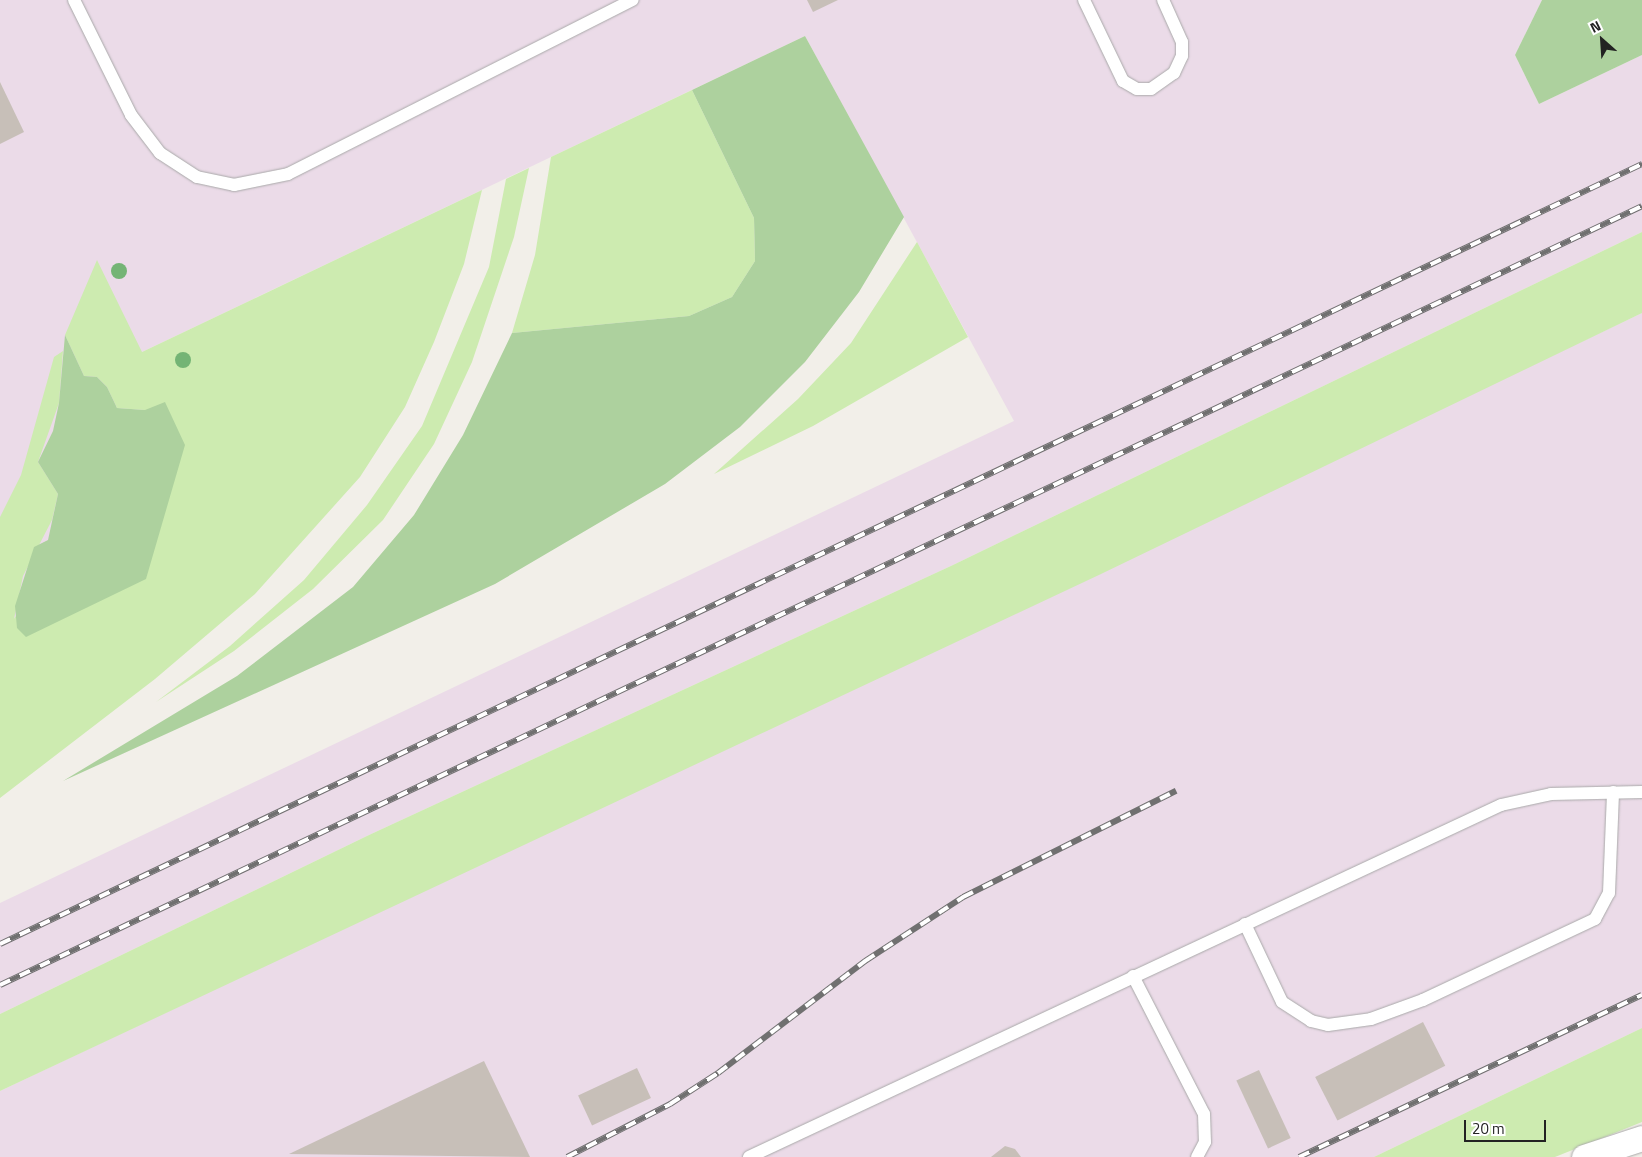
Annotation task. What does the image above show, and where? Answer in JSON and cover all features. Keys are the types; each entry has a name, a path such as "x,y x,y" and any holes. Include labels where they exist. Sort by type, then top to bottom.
{"street":[{"path":"1584,1157 1642,1138"}],"lane":[{"path":"74,0 131,115 160,153 197,177 247,185 288,174 632,0"},
{"path":"1084,0 1123,81 1144,89 1163,83 1182,56 1182,42 1162,0"},
{"path":"1244,924 1282,1002 1311,1021 1348,1023 1414,1004 1595,919 1608,893 1613,792"},
{"path":"749,1157 1501,805 1551,794 1642,792"},
{"path":"1133,976 1204,1114 1205,1142 1197,1157"}],"shaded area":[{"path":"0,0 1542,0 1515,55 1539,104 1642,55 1642,232 953,565 369,835 0,1014 0,903 1014,421 805,36 142,352 0,650"},
{"path":"1642,313 1642,1028 1374,1157 0,1157 0,1091"}],"green space":[{"path":"1542,0 1642,0 1642,55 1539,104 1515,55"},
{"path":"805,36 904,217 859,292 805,362 740,427 665,484 495,584 63,781 237,676 353,587 414,515 463,435 512,333 689,316 732,297 755,261 754,218 692,90"},
{"path":"692,90 754,218 755,261 732,297 689,316 512,333 535,255 551,157"},
{"path":"529,168 514,237 472,362 434,444 383,520 313,589 234,651 156,702 230,646 304,580 367,505 422,426 489,267 506,179"},
{"path":"482,190 464,264 434,342 405,407 360,477 255,594 155,679 0,798 0,517 21,475 54,357 63,351 59,403 38,462 58,494 52,520 23,576 14,619 145,410 117,408 107,387 97,377 84,376 65,335 97,260 142,352"},
{"path":"1642,232 1642,313 1101,574 0,1091 0,1014 369,835 953,565"},
{"path":"917,242 968,337 813,426 714,474 798,399 851,343"},
{"path":"65,335 84,376 97,377 107,387 117,408 145,410 165,402 185,445 146,579 26,637 17,628 15,606 34,547 48,540 58,494 38,462 53,431 59,403"},
{"path":"1642,1028 1642,1122 1555,1157 1374,1157"}],"building":[{"path":"807,0 838,0 813,12"},
{"path":"0,82 24,132 0,144"},
{"path":"1423,1022 1445,1066 1337,1121 1315,1077"},
{"path":"484,1061 530,1157 289,1154"},
{"path":"637,1068 651,1098 592,1125 578,1095"},
{"path":"1259,1070 1291,1138 1268,1149 1236,1081"},
{"path":"1005,1146 1015,1149 1021,1157 991,1157"}],"railway":[{"path":"0,944 1642,164"},
{"path":"0,985 1642,206"},
{"path":"567,1157 670,1104 718,1073 865,961 963,897 1176,791"},
{"path":"1299,1157 1642,995"}]}
